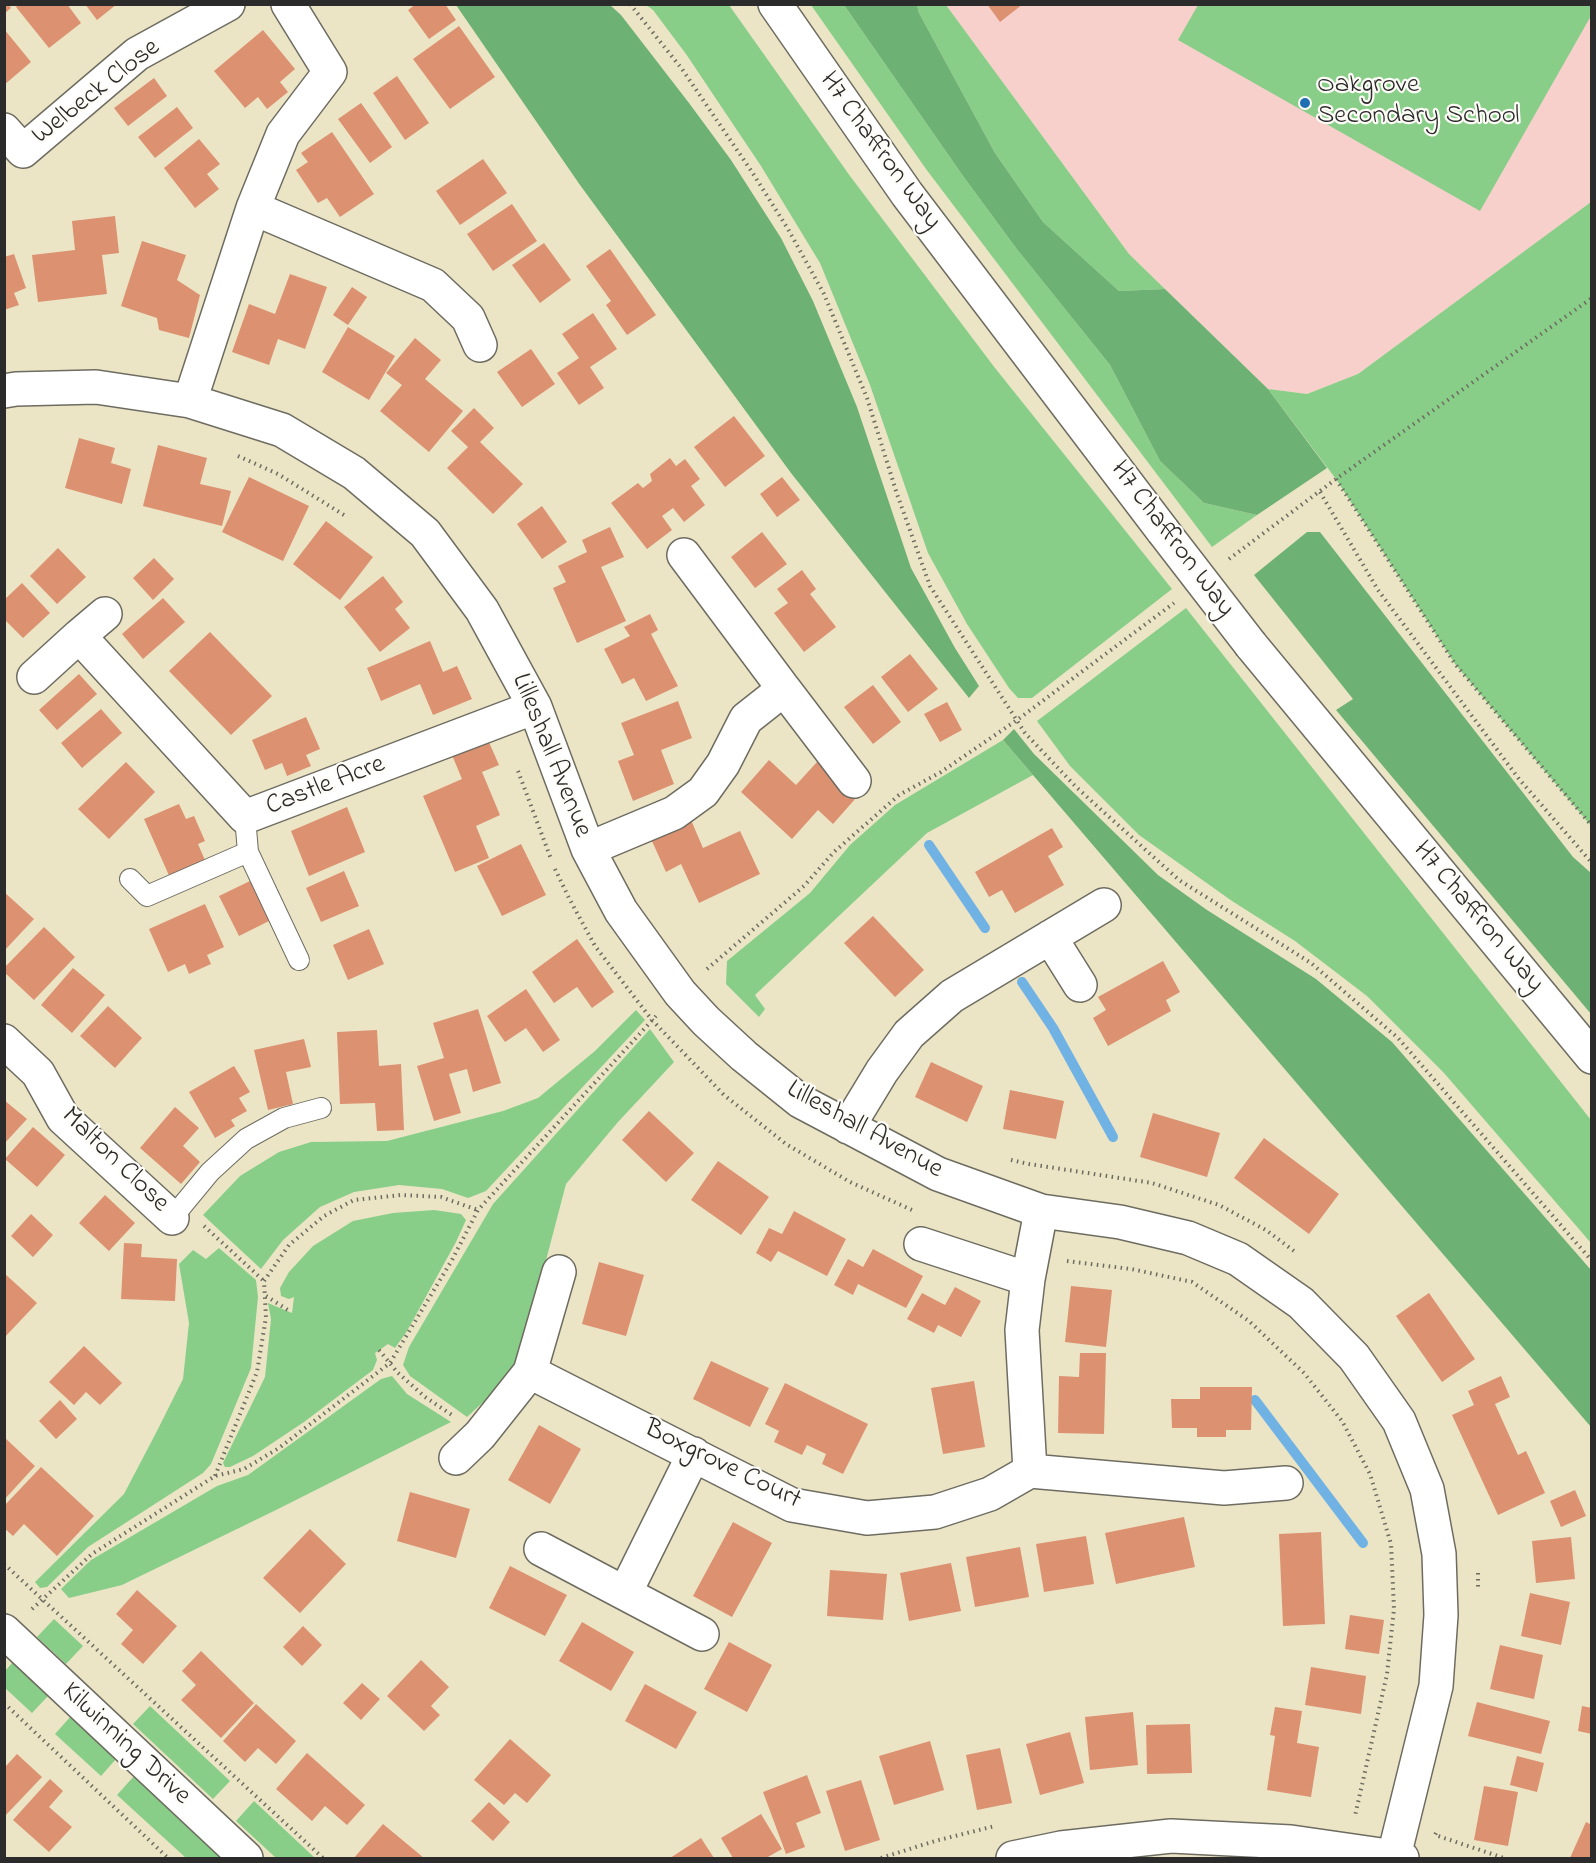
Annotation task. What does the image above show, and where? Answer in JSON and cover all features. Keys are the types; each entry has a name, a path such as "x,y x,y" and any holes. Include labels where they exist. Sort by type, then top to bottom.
{"street":[{"name":"Welbeck Close","path":"4,130 23,151 137,54 228,4"},
{"path":"190,401 253,208 283,134 330,72 288,4"},
{"name":"H7 Chaffron Way","path":"775,4 907,194 1251,645 1592,1057"},
{"path":"253,208 433,285 468,318 480,345"},
{"name":"Lilleshall Avenue","path":"4,391 96,387 190,401 282,430 354,473 425,533 482,610 535,706 588,849 621,911 680,993 744,1056 800,1101 938,1174 1041,1210 1120,1222 1188,1238 1238,1259 1301,1303 1354,1357 1399,1421 1427,1489 1439,1554 1441,1616 1436,1686 1398,1858"},
{"path":"684,555 854,781"},
{"path":"34,677 105,614"},
{"name":"Castle Acre","path":"80,636 245,817 535,706"},
{"path":"588,849 674,813 703,792 723,764 746,719 784,689"},
{"path":"848,1127 882,1071 909,1034 952,996 1104,905"},
{"path":"1050,937 1080,985"},
{"name":"Malton Close","path":"4,1041 38,1073 63,1118 177,1212"},
{"path":"1041,1210 1028,1279 1022,1330 1030,1472 1224,1488 1286,1483"},
{"path":"921,1244 1028,1279"},
{"path":"456,1458 480,1435 530,1372 559,1272"},
{"name":"Boxgrove Court","path":"530,1372 792,1506 867,1518 935,1512 990,1494 1030,1472"},
{"path":"625,1593 694,1454"},
{"path":"541,1549 702,1634"},
{"name":"Kilwinning Drive","path":"7,1633 246,1858"},
{"path":"1013,1858 1061,1848 1171,1836 1291,1842 1398,1858"}],"lane":[{"path":"245,817 248,852 299,960"},
{"path":"130,879 147,896 248,852"},
{"name":"Malton Close","path":"177,1212 210,1172 246,1139 284,1118 321,1108"}],"path":[{"path":"630,4 682,69 720,125 788,229 824,294 867,398 897,494 930,586 1025,733 1076,787 1179,880 1311,963 1398,1038 1592,1261"},
{"path":"1592,298 1336,479 1455,664 1592,826"},
{"path":"230,452 278,474 351,520"},
{"path":"1320,492 1378,590 1519,779 1592,863"},
{"path":"707,969 804,886 834,852 899,795 941,772 1017,720"},
{"path":"7,1633 92,1554 214,1476 244,1469 279,1448 390,1363 452,1260 477,1209 661,1012"},
{"path":"1006,1159 1152,1183 1219,1205 1266,1230 1299,1256"},
{"path":"214,1476 257,1372 266,1317 264,1281 289,1245 324,1216 354,1200 401,1195 441,1197 477,1209"},
{"path":"177,1212 264,1281"},
{"path":"265,1296 291,1312"},
{"path":"379,1350 425,1397 480,1435"},
{"path":"4,1564 323,1858"},
{"path":"1478,1568 1478,1601"},
{"path":"4,1703 168,1858"},
{"path":"1438,1825 1436,1835 1504,1858"}],"shaded area":[{"name":"Oakgrove Secondary School","path":"946,5 1591,5 1591,202 1358,374 1307,394 1268,389 1129,254"}],"green space":[{"path":"1591,4 1592,14 1480,211 1178,40 1198,5"},
{"path":"456,5 610,5 621,15 689,103 731,160 781,238 813,301 857,407 911,568 955,648 979,686 969,698 791,473 580,185"},
{"path":"646,5 729,5 850,176 995,368 1172,589 1032,698 1018,698 1009,688 967,624 928,553 870,385 820,263 761,166 686,54 653,10"},
{"path":"811,5 844,5 1016,248 1110,365 1160,461 1204,503 1257,515 1212,547 926,169"},
{"path":"844,5 917,5 919,13 995,153 1043,222 1119,291 1165,289 1268,389 1327,468 1257,515 1204,503 1160,461 1110,365 1016,248"},
{"path":"917,5 946,5 1129,254 1165,289 1119,291 1043,222 995,153 919,13"},
{"path":"1591,202 1591,826 1455,664 1336,479 1268,389 1307,394 1358,374"},
{"path":"1307,532 1320,532 1573,857 1591,873 1591,1014 1336,710 1353,699 1254,575"},
{"path":"1186,608 1591,1120 1591,1243 1444,1073 1367,996 1295,941 1232,901 1139,835 1070,766 1037,721"},
{"path":"1014,729 1034,754 1158,875 1207,910 1316,979 1392,1042 1591,1270 1591,1427 1003,740"},
{"path":"1003,740 1033,775 927,833 755,995 765,1009 759,1017 726,984 727,961 810,893 850,845 895,805"},
{"path":"636,1010 645,1020 486,1191 468,1198 442,1189 399,1185 354,1192 320,1207 283,1240 261,1269 203,1215 240,1176 279,1152 311,1142 387,1141 503,1111 538,1098 595,1051"},
{"path":"650,1029 674,1062 618,1122 566,1184 517,1371 467,1417 410,1376 403,1365 409,1347 493,1204"},
{"path":"434,1210 461,1214 466,1220 407,1331 395,1348 388,1344 375,1353 377,1360 373,1370 304,1422 253,1456 230,1467 225,1467 223,1463 265,1377 271,1319 268,1303 292,1313 294,1297 289,1299 281,1296 280,1288 289,1272 313,1246 353,1221 393,1213"},
{"path":"219,1248 256,1280 258,1297 251,1368 211,1464 203,1473 88,1547 47,1587 40,1588 35,1582 124,1494 183,1379 189,1323 179,1264 193,1250 206,1259"},
{"path":"392,1376 407,1394 451,1422 122,1585 69,1598 61,1589 91,1560 217,1486 248,1475 381,1379"},
{"path":"54,1619 83,1646 66,1664 37,1637"},
{"path":"13,1662 48,1696 32,1713 5,1688 5,1671"},
{"path":"150,1706 230,1781 213,1799 133,1724"},
{"path":"71,1716 117,1758 101,1776 55,1734"},
{"path":"135,1775 223,1858 186,1858 117,1795"},
{"path":"254,1801 315,1858 276,1858 236,1821"}],"building":[{"path":"4,4 8,4 11,8 4,14"},
{"path":"19,4 67,4 81,23 49,48 16,7"},
{"path":"85,4 117,4 97,20"},
{"path":"416,4 445,4 456,20 429,39 408,10"},
{"path":"987,4 1023,4 1000,22"},
{"path":"459,26 495,77 450,109 413,59"},
{"path":"4,29 31,62 4,85"},
{"path":"263,30 295,69 280,82 288,92 267,109 258,97 245,108 214,71"},
{"path":"397,76 429,123 405,140 373,93"},
{"path":"154,78 167,96 128,126 114,108"},
{"path":"361,103 392,147 370,163 338,119"},
{"path":"177,107 193,128 155,158 138,137"},
{"path":"332,132 374,194 340,217 327,198 318,203 296,170 308,162 301,153"},
{"path":"199,139 220,164 207,174 219,189 195,208 164,168"},
{"path":"483,159 507,193 460,225 436,191"},
{"path":"512,204 537,241 493,271 467,234"},
{"path":"115,216 119,253 102,255 107,294 38,302 32,255 75,250 72,221"},
{"path":"142,241 186,255 177,280 200,295 189,338 159,330 157,318 121,306"},
{"path":"544,243 571,280 540,303 512,265"},
{"path":"610,249 656,315 627,335 606,305 611,301 586,266"},
{"path":"14,254 26,288 14,293 19,305 4,310 4,257"},
{"path":"290,274 327,287 305,349 278,339 269,365 232,352 249,304 275,314"},
{"path":"352,287 367,297 348,325 333,315"},
{"path":"593,313 617,349 590,367 604,388 579,405 557,373 579,358 562,334"},
{"path":"348,327 395,356 369,400 322,372"},
{"path":"415,338 441,360 425,379 463,411 429,452 380,411 402,385 386,373"},
{"path":"531,349 555,384 522,407 497,372"},
{"path":"474,408 494,428 480,442 523,484 493,514 447,468 468,447 451,431"},
{"path":"734,416 765,456 725,487 694,447"},
{"path":"79,438 115,448 111,463 131,469 122,504 65,488"},
{"path":"158,445 207,458 200,484 231,491 222,526 143,506"},
{"path":"670,458 676,466 685,459 700,479 691,486 705,505 684,522 673,508 662,516 672,530 647,549 611,503 638,483 643,488 652,481 650,474"},
{"path":"249,477 309,506 283,561 222,532"},
{"path":"782,477 800,500 777,517 760,494"},
{"path":"542,506 567,542 542,559 517,524"},
{"path":"326,521 373,557 340,600 293,564"},
{"path":"610,527 624,557 601,567 626,621 577,643 553,588 566,582 558,566 587,552 582,540"},
{"path":"762,532 787,564 755,588 731,557"},
{"path":"58,548 86,577 57,604 30,576"},
{"path":"154,558 174,579 153,600 133,578"},
{"path":"802,570 816,589 810,594 836,627 804,652 774,613 788,603 777,589"},
{"path":"383,576 403,602 395,609 410,628 380,652 344,607"},
{"path":"22,583 50,613 23,638 4,619 4,600"},
{"path":"163,598 185,622 143,659 122,634"},
{"path":"650,614 658,630 651,634 678,686 646,701 634,678 622,684 604,649 630,636 624,627"},
{"path":"210,632 272,696 231,735 169,671"},
{"path":"430,641 443,672 457,666 472,699 433,715 420,684 381,701 367,668"},
{"path":"910,654 938,689 908,712 881,677"},
{"path":"79,674 97,694 57,730 39,710"},
{"path":"873,685 901,722 873,744 844,707"},
{"path":"678,701 692,738 661,750 674,784 633,801 618,761 634,755 621,723"},
{"path":"947,702 962,730 940,742 924,714"},
{"path":"101,709 122,733 82,768 61,743"},
{"path":"306,717 320,749 306,755 311,766 287,776 282,763 265,770 252,740"},
{"path":"488,740 499,765 482,772 500,815 476,826 489,858 455,872 423,796 462,779 452,755"},
{"path":"769,760 796,785 817,762 856,798 833,824 818,810 792,839 741,792"},
{"path":"126,762 155,792 109,839 78,809"},
{"path":"179,804 186,819 194,816 205,841 198,844 207,865 171,880 144,819"},
{"path":"347,807 365,852 309,876 291,831"},
{"path":"691,820 703,848 740,831 760,874 699,903 681,864 666,872 651,839"},
{"path":"1052,828 1063,847 1048,856 1064,885 1015,913 1002,890 989,897 975,872"},
{"path":"521,844 546,895 502,916 477,866"},
{"path":"344,871 359,906 321,922 306,888"},
{"path":"250,881 269,921 239,936 219,896"},
{"path":"4,892 34,919 4,951"},
{"path":"205,904 224,947 207,955 211,964 189,974 185,964 168,972 149,929"},
{"path":"873,916 924,970 895,997 844,943"},
{"path":"44,927 75,957 34,1000 4,972 4,968"},
{"path":"369,929 384,964 348,980 333,945"},
{"path":"577,939 614,992 592,1008 577,987 554,1003 532,972"},
{"path":"1163,961 1180,992 1166,1000 1171,1011 1108,1046 1093,1018 1106,1010 1098,997"},
{"path":"73,968 105,995 72,1033 41,1005"},
{"path":"526,989 560,1040 543,1052 526,1028 505,1042 487,1016"},
{"path":"108,1006 142,1038 115,1068 80,1036"},
{"path":"478,1009 501,1083 473,1092 467,1069 449,1074 461,1113 434,1121 417,1066 444,1058 433,1023"},
{"path":"377,1030 379,1066 401,1064 404,1130 377,1131 375,1103 340,1104 337,1032"},
{"path":"304,1039 311,1067 286,1072 293,1104 268,1110 254,1050"},
{"path":"931,1062 983,1086 967,1122 915,1097"},
{"path":"234,1066 250,1092 239,1098 247,1111 231,1120 235,1126 215,1138 189,1092"},
{"path":"1010,1090 1064,1101 1056,1139 1003,1129"},
{"path":"4,1100 27,1119 4,1144"},
{"path":"175,1107 199,1128 183,1146 200,1162 181,1184 140,1148"},
{"path":"649,1111 694,1153 666,1182 622,1140"},
{"path":"1153,1113 1220,1133 1207,1177 1140,1157"},
{"path":"33,1127 65,1155 37,1187 5,1159"},
{"path":"1264,1138 1339,1194 1309,1234 1234,1178"},
{"path":"718,1161 769,1197 741,1235 691,1200"},
{"path":"105,1195 135,1223 109,1251 79,1223"},
{"path":"794,1211 846,1239 827,1276 778,1251 771,1262 756,1253 769,1228 782,1234"},
{"path":"31,1214 53,1235 33,1257 11,1236"},
{"path":"124,1243 142,1244 141,1257 177,1259 175,1301 121,1299"},
{"path":"873,1249 923,1276 906,1308 858,1284 853,1295 834,1285 848,1259 863,1267"},
{"path":"599,1262 644,1275 626,1336 582,1324"},
{"path":"4,1273 37,1303 4,1338"},
{"path":"1071,1286 1112,1290 1106,1347 1065,1342"},
{"path":"955,1287 981,1301 961,1337 938,1325 934,1333 907,1319 922,1293 945,1305"},
{"path":"1429,1293 1475,1359 1442,1382 1396,1316"},
{"path":"84,1346 122,1383 100,1405 86,1392 74,1405 49,1382"},
{"path":"1080,1353 1106,1353 1104,1434 1058,1433 1059,1376 1079,1377"},
{"path":"711,1361 769,1388 750,1427 693,1399"},
{"path":"1501,1376 1510,1397 1495,1404 1518,1455 1526,1451 1545,1493 1498,1515 1452,1415 1474,1405 1468,1391"},
{"path":"974,1381 985,1447 943,1454 931,1388"},
{"path":"785,1383 868,1424 843,1474 822,1464 826,1454 807,1445 802,1455 774,1442 779,1431 765,1424"},
{"path":"1200,1387 1252,1387 1251,1430 1226,1430 1226,1437 1197,1437 1197,1428 1172,1428 1171,1399 1200,1399"},
{"path":"60,1400 77,1419 56,1439 39,1421"},
{"path":"539,1425 581,1449 550,1504 508,1480"},
{"path":"4,1437 35,1466 4,1500"},
{"path":"41,1467 94,1516 57,1556 24,1524 13,1536 4,1528 4,1506"},
{"path":"1575,1490 1586,1516 1561,1527 1550,1501"},
{"path":"410,1492 470,1509 456,1558 397,1541"},
{"path":"1184,1517 1195,1567 1116,1584 1105,1533"},
{"path":"733,1522 772,1543 732,1617 693,1596"},
{"path":"310,1529 346,1564 300,1613 263,1578"},
{"path":"1321,1532 1325,1624 1283,1626 1279,1534"},
{"path":"1086,1536 1094,1584 1044,1592 1036,1544"},
{"path":"1571,1537 1575,1579 1536,1583 1532,1541"},
{"path":"1020,1547 1029,1597 975,1607 966,1557"},
{"path":"951,1563 961,1611 909,1621 900,1573"},
{"path":"510,1566 567,1595 545,1636 489,1608"},
{"path":"830,1570 887,1574 883,1620 827,1616"},
{"path":"137,1590 177,1626 143,1664 121,1644 133,1630 116,1614"},
{"path":"1530,1593 1570,1602 1561,1645 1521,1636"},
{"path":"1350,1615 1384,1620 1379,1654 1345,1649"},
{"path":"582,1622 634,1652 611,1691 559,1661"},
{"path":"303,1626 322,1645 302,1666 283,1647"},
{"path":"729,1642 772,1665 747,1712 704,1689"},
{"path":"1500,1645 1543,1655 1534,1699 1490,1689"},
{"path":"201,1651 254,1703 221,1738 181,1700 196,1685 182,1671"},
{"path":"421,1660 449,1687 431,1706 440,1715 424,1731 387,1696"},
{"path":"1311,1667 1366,1676 1361,1714 1305,1705"},
{"path":"362,1683 380,1699 361,1720 343,1703"},
{"path":"645,1684 697,1712 676,1749 625,1721"},
{"path":"1477,1702 1550,1721 1541,1754 1468,1736"},
{"path":"256,1704 296,1741 276,1764 258,1748 245,1762 223,1741"},
{"path":"1582,1706 1592,1708 1592,1734 1578,1731"},
{"path":"1275,1707 1302,1711 1297,1743 1319,1747 1311,1797 1267,1790 1275,1736 1270,1735"},
{"path":"1133,1712 1138,1765 1090,1770 1085,1717"},
{"path":"1190,1724 1192,1773 1147,1774 1146,1725"},
{"path":"1070,1732 1084,1783 1040,1795 1026,1744"},
{"path":"510,1739 551,1775 527,1803 515,1793 504,1805 474,1780"},
{"path":"930,1741 944,1790 894,1805 879,1756"},
{"path":"1000,1748 1012,1803 977,1810 966,1755"},
{"path":"307,1753 365,1805 347,1825 325,1806 312,1821 276,1789"},
{"path":"17,1754 42,1777 4,1817 4,1764 6,1766"},
{"path":"1517,1756 1544,1763 1537,1792 1510,1785"},
{"path":"807,1775 821,1813 796,1823 805,1847 786,1854 763,1792"},
{"path":"50,1779 63,1791 49,1807 72,1827 49,1852 13,1820"},
{"path":"861,1780 880,1840 845,1851 826,1791"},
{"path":"1484,1786 1518,1792 1508,1846 1474,1840"},
{"path":"489,1802 510,1822 493,1841 471,1821"},
{"path":"761,1814 782,1849 766,1858 733,1858 721,1838"},
{"path":"1586,1822 1592,1825 1592,1858 1570,1858"},
{"path":"383,1824 424,1858 354,1858"},
{"path":"701,1838 714,1858 670,1858"}],"waterway":[{"path":"929,845 985,928"},
{"path":"1022,982 1053,1028 1113,1137"},
{"path":"1255,1400 1363,1543"}],"place":[{"name":"Oakgrove Secondary School","path":"1305,103"}]}
